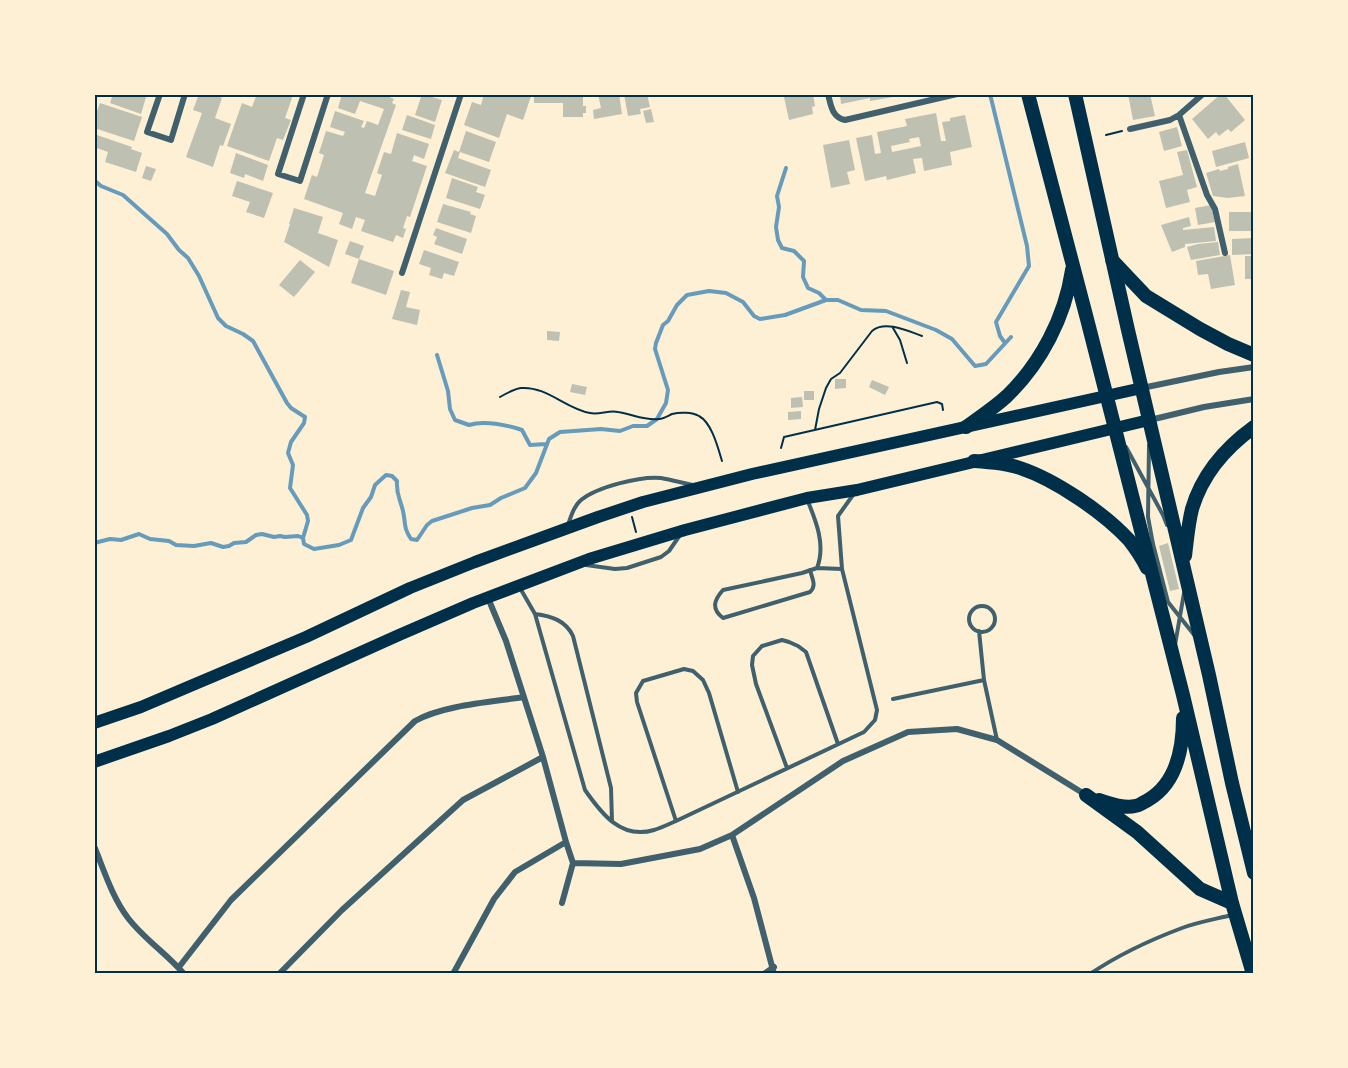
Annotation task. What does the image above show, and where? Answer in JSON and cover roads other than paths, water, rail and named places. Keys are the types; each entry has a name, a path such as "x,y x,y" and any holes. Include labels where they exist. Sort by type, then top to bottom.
{"highway":[{"path":"1028,94 1154,578 1234,908 1253,974"},
{"path":"1075,94 1182,570 1203,645 1232,783 1254,873"},
{"path":"1111,259 1146,296 1200,329 1254,355"},
{"path":"966,427 1006,397 1021,381 1048,341 1067,297 1073,265"},
{"path":"1182,570 1189,524 1199,491 1221,455 1254,427"},
{"path":"974,461 999,463 1029,471 1059,486 1109,522 1130,542 1154,578"},
{"path":"1086,795 1114,805 1136,806 1158,794 1175,769 1183,741 1183,695"},
{"path":"1086,795 1137,832 1200,889 1234,908"}],"main road":[{"path":"94,723 141,707 306,637 432,579 566,528 629,507 701,487 1142,388"},
{"path":"94,762 169,736 399,634 518,585 639,543 807,498 857,490 1149,420"}],"street":[{"path":"160,94 147,132 171,140 185,94"},
{"path":"304,94 278,174 300,181 328,94"},
{"path":"402,273 461,94"},
{"path":"828,94 833,113 845,120 957,94"},
{"path":"1130,129 1162,122 1179,115 1203,94"},
{"path":"1179,115 1207,195 1215,209 1225,254"},
{"path":"1142,388 1254,367"},
{"path":"1149,420 1204,407 1254,399"},
{"path":"488,598 506,640 573,863 562,903"},
{"path":"179,967 231,900 415,721 451,708 524,697"},
{"path":"573,863 621,864 700,849 732,836 843,761 908,732 957,729 997,740 1086,795"},
{"path":"279,974 342,910 463,800 543,757"},
{"path":"732,836 754,898 774,970 764,974"},
{"path":"453,974 494,899 515,872 566,842"},
{"path":"94,846 118,903 126,916 184,974"}],"lane":[{"path":"1149,420 1149,525 1153,544 1166,598 1203,645"},
{"path":"1115,428 1163,515 1170,533"},
{"path":"566,528 580,500 622,483 644,478 660,478 701,487"},
{"path":"518,585 535,614 585,790 600,811 623,829 640,832 652,830 676,821 864,732 875,720 876,710 842,569 838,516 857,490"},
{"path":"807,498 816,521 821,546 817,568"},
{"path":"576,564 615,569 627,568 661,557 669,551 685,530"},
{"path":"810,570 814,586 810,592 723,618 718,614 714,604 723,590 817,568 842,569"},
{"path":"1173,656 1184,596 1182,570"},
{"path":"984,606 993,612 994,621 989,629 979,631 971,626 969,616 975,608 984,606"},
{"path":"535,614 560,621 569,628 573,636 611,788 612,822"},
{"path":"979,631 984,680 997,740"},
{"path":"787,768 753,673 753,656 762,646 782,640 806,652 838,744"},
{"path":"676,821 637,702 636,693 643,681 684,669 693,671 703,680 709,693 738,792"},
{"path":"893,699 984,680"},
{"path":"1090,974 1132,950 1234,908"}],"waterway":[{"path":"990,94 1027,246 1029,266 996,322 1000,336 1005,343"},
{"path":"786,168 777,196 778,240 782,248 794,251 804,261 803,277 808,288 819,293 826,300"},
{"path":"94,180 101,186 123,195 167,234 188,258 199,276 218,318 226,326 253,341 287,403 305,417 304,423 291,442 288,453 293,465 290,488 307,515 304,544 314,549 339,545 351,540 375,485 386,475 392,476 397,481 406,528 411,539 417,540 432,521 472,508 490,505 525,488 536,473 549,439 560,432 601,429 620,431 633,426 647,426 657,419 666,403 668,390 655,349 656,343 663,325 687,295 709,291 726,293 743,302 754,316 760,319 785,315 826,300 838,300 861,310 886,311 936,330 952,339 975,366 986,364 1011,337"},
{"path":"437,355 448,391 450,409 455,420 469,425 488,423 509,426 522,430 530,445 546,444"},
{"path":"94,543 110,539 121,540 139,534 150,539 169,541 176,545 194,546 211,543 223,547 246,542 262,534 274,537 298,536 303,538"}]}
